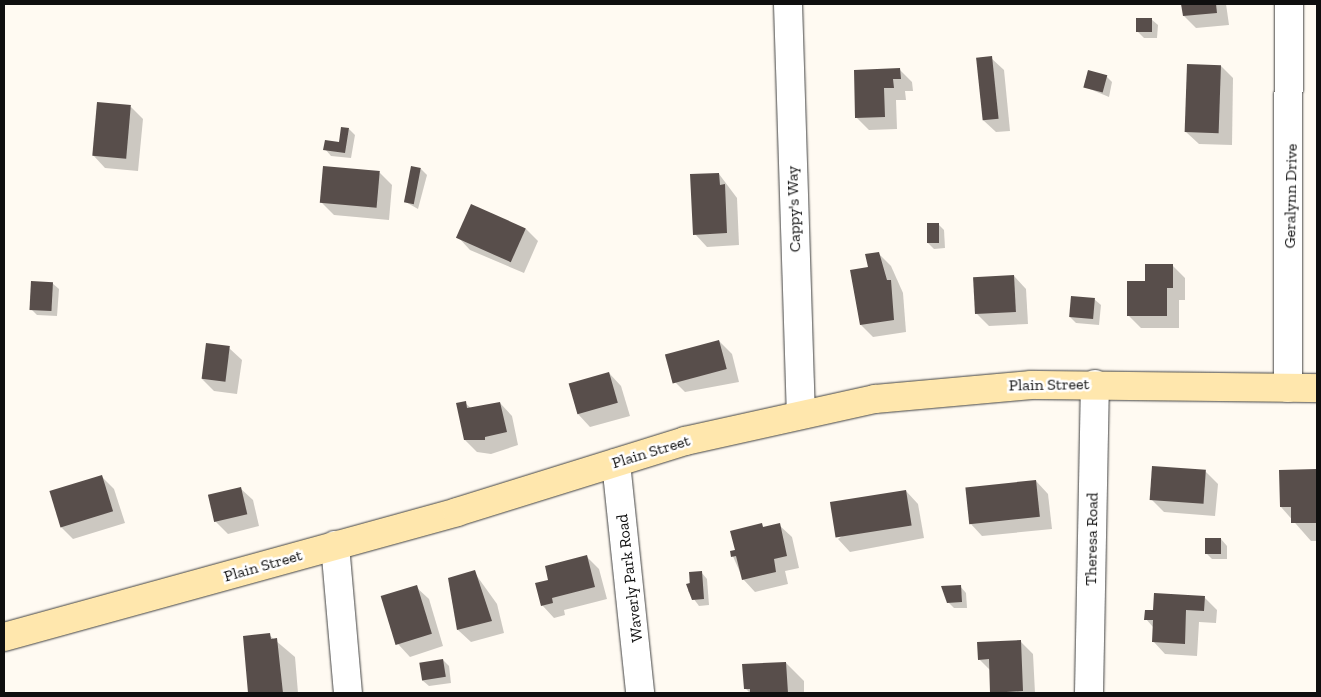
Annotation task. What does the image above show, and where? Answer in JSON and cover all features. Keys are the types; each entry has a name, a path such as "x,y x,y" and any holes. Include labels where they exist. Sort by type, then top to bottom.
{"main road":[{"name":"Plain Street","path":"4,637 335,545 616,463 801,413 937,390 1095,384 1317,388"}],"street":[{"name":"Cappy's Way","path":"788,4 801,413"},
{"name":"Geralynn Drive","path":"1288,388 1289,4"},
{"name":"Theresa Road","path":"1089,693 1095,384"},
{"name":"Waverly Park Road","path":"616,463 640,693"},
{"path":"335,545 348,693"}],"building":[{"path":"1181,4 1216,4 1217,13 1183,16"},
{"path":"1136,18 1152,18 1152,32 1136,32"},
{"path":"992,56 999,119 983,120 976,58"},
{"path":"1187,64 1221,65 1219,133 1185,132"},
{"path":"900,68 901,79 893,79 894,88 884,88 885,117 855,118 854,70"},
{"path":"1088,70 1107,75 1103,93 1083,87"},
{"path":"97,102 131,105 126,159 92,156"},
{"path":"341,127 349,128 345,153 323,150 325,140 339,142"},
{"path":"323,166 380,171 377,208 320,203"},
{"path":"411,166 421,168 414,204 404,202"},
{"path":"719,173 720,185 725,184 727,233 693,235 690,174"},
{"path":"471,204 526,228 511,262 456,238"},
{"path":"927,223 939,223 939,243 927,243"},
{"path":"879,252 887,280 891,280 894,320 860,325 850,270 868,267 865,254"},
{"path":"1145,264 1173,264 1173,288 1167,288 1167,316 1127,316 1127,281 1145,281"},
{"path":"1014,275 1016,312 975,314 973,277"},
{"path":"31,281 53,282 51,311 29,310"},
{"path":"1071,296 1095,298 1093,319 1069,317"},
{"path":"719,340 727,369 673,383 665,354"},
{"path":"206,343 230,346 225,382 202,379"},
{"path":"609,372 618,403 577,414 569,384"},
{"path":"466,401 467,408 500,402 507,432 485,437 485,440 464,440 456,403"},
{"path":"1152,466 1206,470 1203,504 1150,500"},
{"path":"1317,469 1317,523 1291,523 1291,507 1280,507 1279,470"},
{"path":"102,475 113,511 61,527 49,491"},
{"path":"1036,480 1040,517 969,524 965,487"},
{"path":"241,487 247,514 214,522 208,495"},
{"path":"906,490 912,526 836,538 830,502"},
{"path":"762,523 763,527 780,523 787,556 774,559 776,572 742,580 736,556 731,557 730,551 735,550 730,531"},
{"path":"1205,538 1221,538 1221,554 1205,554"},
{"path":"587,555 595,587 552,598 553,603 541,606 535,583 548,580 545,566"},
{"path":"475,570 492,621 457,630 448,578"},
{"path":"702,571 704,599 692,600 686,584 690,583 689,572"},
{"path":"417,585 432,634 396,645 381,596"},
{"path":"961,585 962,602 947,603 941,586"},
{"path":"1154,593 1205,596 1204,611 1186,610 1185,644 1152,642 1153,620 1144,620 1145,610 1153,610"},
{"path":"270,633 271,639 277,638 283,693 248,693 243,636"},
{"path":"1021,640 1023,691 990,693 989,659 978,660 977,642"},
{"path":"443,659 446,677 422,681 419,663"},
{"path":"786,662 788,693 750,693 750,689 744,689 742,664"}]}
